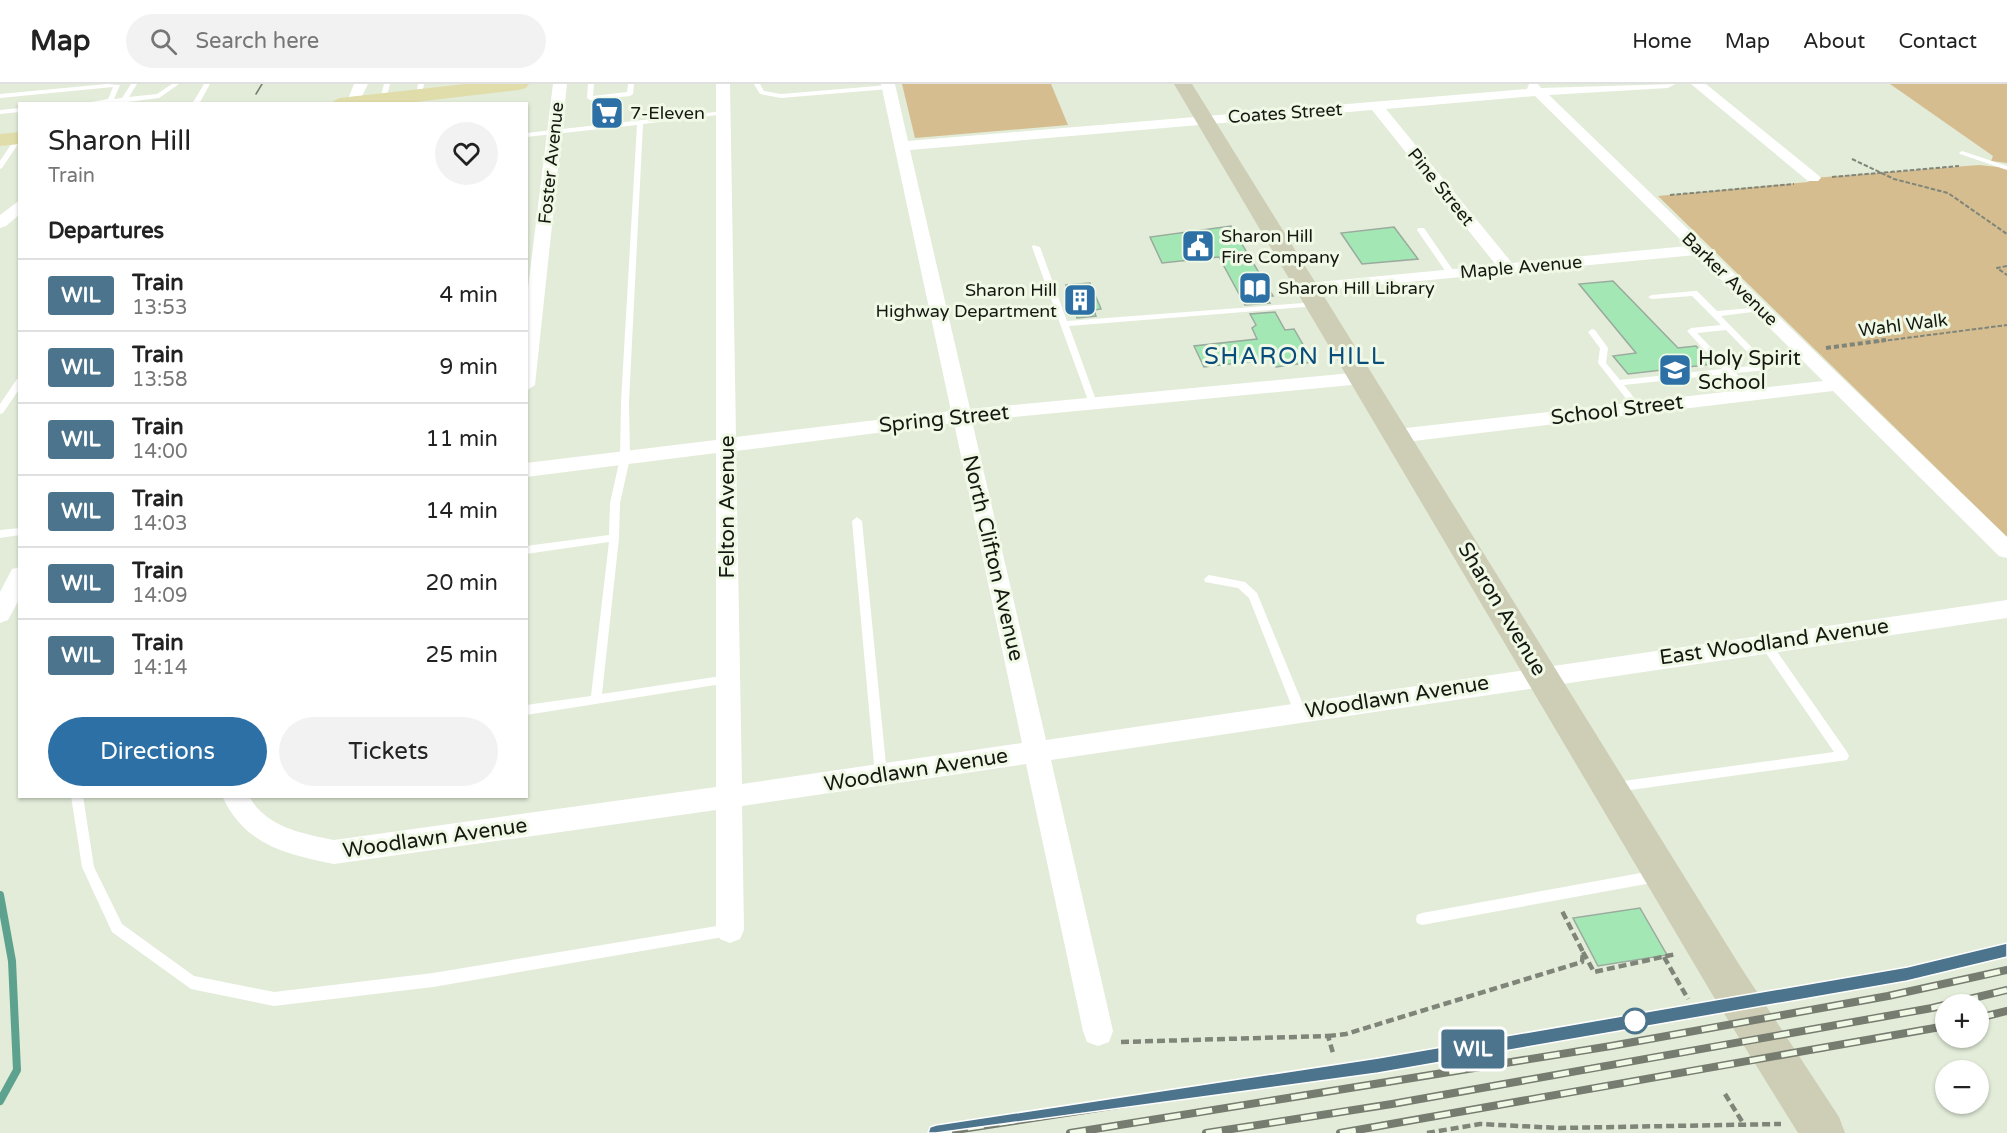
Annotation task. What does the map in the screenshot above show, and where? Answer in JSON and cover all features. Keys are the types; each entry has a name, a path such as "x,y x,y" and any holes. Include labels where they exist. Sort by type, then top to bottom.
{"main road":[{"path":"351,96 385,91 415,94 457,87 507,85"}],"street":[{"name":"Foster Avenue","path":"528,353 534,256 555,132 560,84"},
{"name":"Felton Avenue","path":"723,84 730,930"},
{"name":"Sharon Avenue","path":"1183,84 1716,963 1810,1131"},
{"name":"Coates Street","path":"902,146 1376,106 1534,88 1668,84"},
{"path":"1698,84 1813,178"},
{"name":"North Clifton Avenue","path":"889,86 1098,1031"},
{"name":"Barker Avenue","path":"1534,88 2007,550"},
{"name":"Pine Street","path":"1376,106 1507,268"},
{"path":"0,223 18,207"},
{"name":"Maple Avenue","path":"1312,296 1451,273 1700,250"},
{"name":"Spring Street","path":"528,470 962,416 1362,378"},
{"name":"School Street","path":"1397,436 1838,385"},
{"path":"0,614 18,579"},
{"name":"East Woodland Avenue","path":"1542,675 2007,609"},
{"name":"Woodlawn Avenue","path":"235,798 237,804 259,825 290,843 334,852 729,798 1542,675"}],"lane":[{"path":"0,96 117,84 110,102"},
{"path":"125,99 134,84"},
{"path":"110,102 159,96 176,84"},
{"path":"196,102 207,84"},
{"path":"591,84 590,98 630,94 631,84"},
{"path":"757,84 762,93 781,96 889,86"},
{"path":"0,112 18,110"},
{"path":"528,135 724,113"},
{"path":"596,700 614,538 615,503 625,458 625,402 640,122"},
{"path":"0,166 12,139"},
{"path":"1962,153 2007,168"},
{"path":"1421,230 1451,273"},
{"path":"1036,246 1093,403"},
{"path":"1618,383 1767,367 1694,292 1652,297"},
{"path":"1064,324 1312,296"},
{"path":"1715,314 1760,309"},
{"path":"1728,327 1691,331 1750,394"},
{"path":"1592,332 1604,348 1602,363 1638,408"},
{"path":"0,411 18,384"},
{"path":"857,521 881,775"},
{"path":"0,534 18,531"},
{"path":"528,550 614,538"},
{"path":"1209,579 1241,585 1252,597 1300,712"},
{"path":"1610,788 1843,756 1765,643"},
{"path":"528,710 728,679"},
{"path":"77,798 88,867 117,928 191,982 274,999 433,980 730,930"},
{"path":"1422,919 1663,875"}],"path":[{"path":"1852,159 1894,179 1948,193 2007,234"},
{"path":"2007,266 1997,268 2007,275"},
{"name":"Wahl Walk","path":"1803,351 2007,325"},
{"path":"1554,895 1594,972 1664,957 1716,963"},
{"path":"1098,1031 1117,1027 1120,1042 1346,1034 1581,962 1583,952"},
{"path":"1664,957 1688,999"},
{"path":"1328,1036 1333,1053"},
{"path":"1725,1094 1744,1124"},
{"path":"1427,1133 1480,1124 1559,1128 1784,1124 1810,1131"}],"shaded area":[{"path":"902,84 1051,84 1068,125 915,138"},
{"path":"1890,84 2007,84 2007,163 1991,161 1993,156"},
{"path":"1979,165 2007,168 2007,537 1658,196 1808,182 1813,178"}],"building":[{"name":"Sharon Hill Fire Company","path":"1231,226 1273,296 1266,296 1270,303 1245,305 1219,257 1162,263 1150,237"},
{"path":"1394,227 1418,259 1362,264 1341,233"},
{"path":"1613,281 1678,348 1696,346 1714,364 1628,374 1613,356 1636,353 1579,284"},
{"name":"Sharon Hill Highway Department","path":"1090,283 1101,309 1094,310 1096,316 1077,318 1066,285"},
{"path":"1275,312 1285,330 1294,329 1313,362 1276,367 1271,359 1204,367 1194,346 1257,339 1252,328 1256,325 1250,314"},
{"path":"1640,908 1667,955 1598,966 1573,918"}],"waterway":[{"path":"0,895 12,961 17,1070 0,1101"}],"tram line":[{"path":"256,94 262,84"}],"railway":[{"path":"936,1133 1378,1065 1907,974 2007,950"},
{"path":"1070,1133 1611,1046 1888,996 2007,970"},
{"path":"1206,1133 1392,1104 1932,1008 2007,990"},
{"path":"1989,1015 2007,1011"},
{"path":"1340,1133 1935,1028"}],"train":[{"name":"WIL","path":"936,1133 1378,1065 1907,974 2007,950"}],"place":[{"name":"7-Eleven","path":"607,113"},
{"name":"Sharon Hill Fire Company","path":"1198,246"},
{"name":"Sharon Hill Library","path":"1255,288"},
{"name":"Sharon Hill Highway Department","path":"1080,300"},
{"name":"Holy Spirit School","path":"1675,370"}],"district":[{"name":"SHARON HILL","path":"1295,356"}]}
